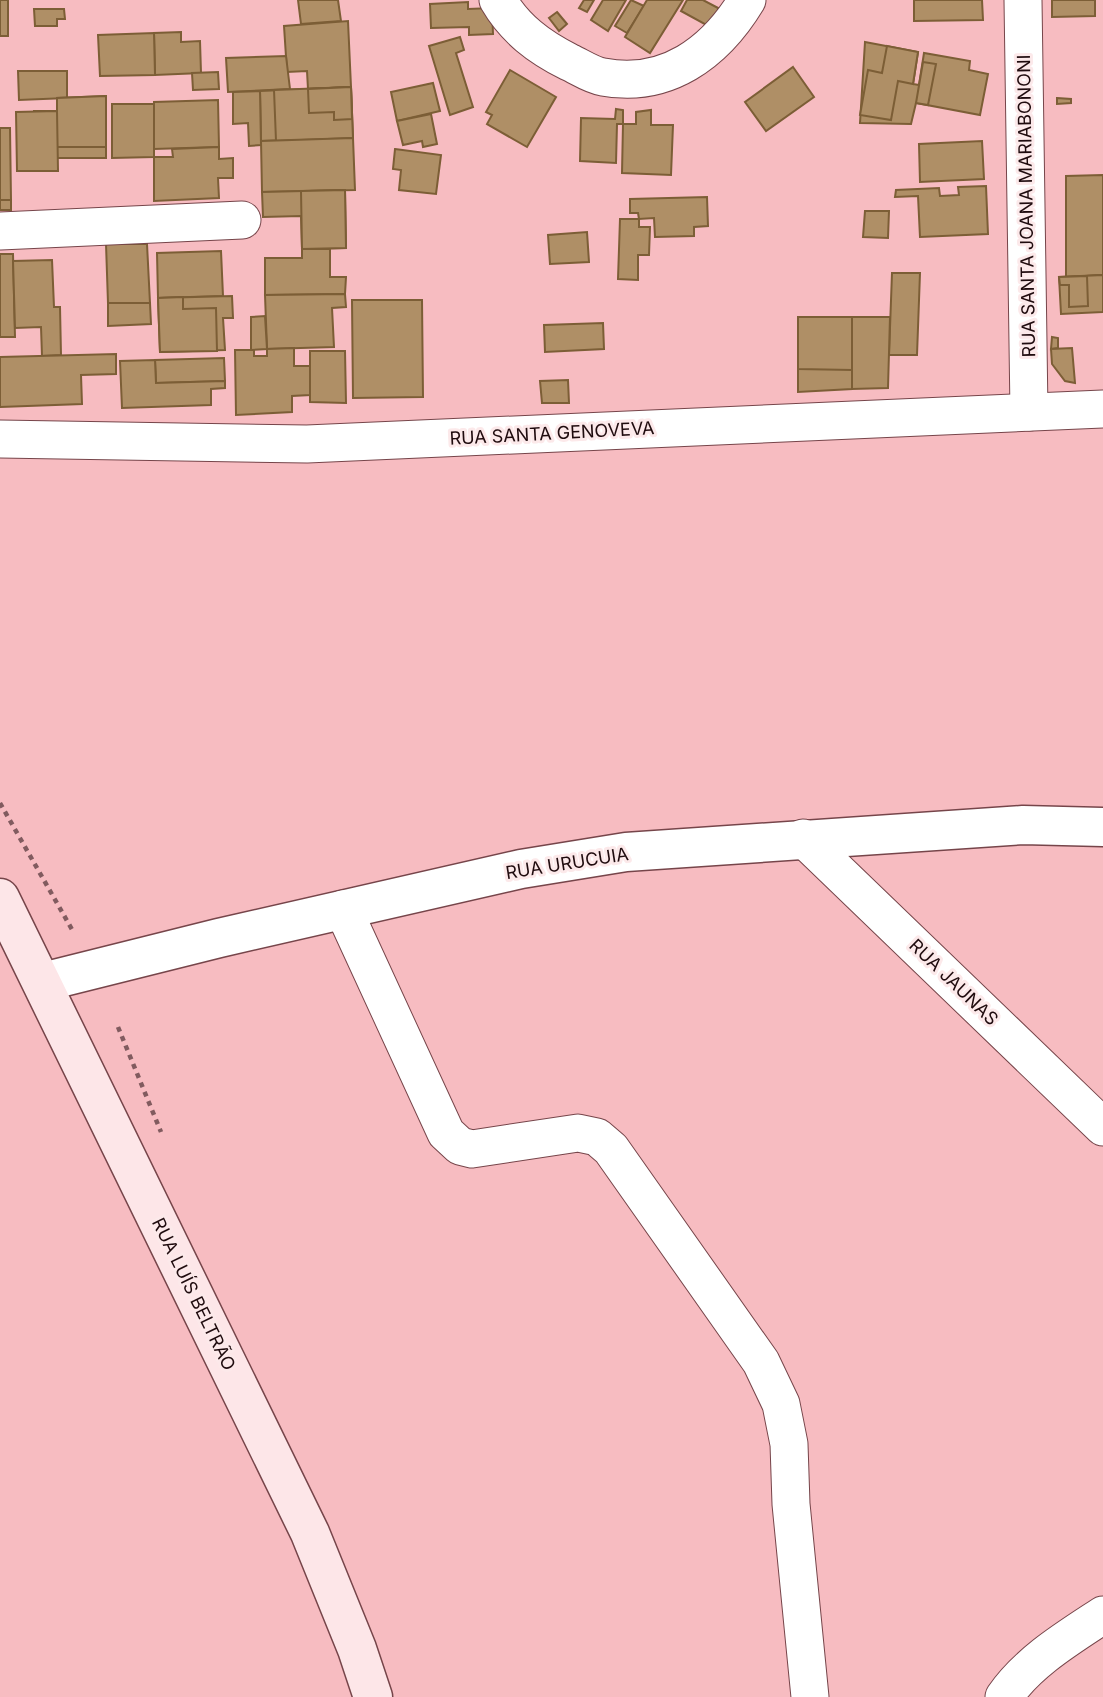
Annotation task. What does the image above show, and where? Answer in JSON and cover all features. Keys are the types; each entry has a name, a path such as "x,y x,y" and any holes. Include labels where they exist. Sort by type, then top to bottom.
{"main road":[{"name":"RUA LUÍS BELTRÃO","path":"0,898 10,948 43,982 310,1533 357,1649 373,1697"}],"street":[{"path":"498,0 507,15 540,47 600,77 639,81 673,73 718,40 747,0"},
{"name":"RUA SANTA JOANA MARIABONONI","path":"1023,0 1029,412"},
{"path":"0,231 242,220"},
{"name":"RUA SANTA GENOVEVA","path":"0,439 307,444 1103,409"},
{"name":"RUA URUCUIA","path":"43,982 521,869 626,852 1023,825 1103,828"},
{"name":"RUA JAUNAS","path":"803,838 1103,1127"},
{"path":"343,909 446,1133 460,1146 472,1149 578,1133 597,1137 611,1149 761,1362 780,1405 789,1444 791,1504 810,1697"},
{"path":"1004,1697 1013,1684 1054,1647 1103,1615"}],"path":[{"path":"0,803 80,943"}],"building":[{"path":"0,0 8,0 8,36 0,36"},
{"path":"298,0 338,0 341,21 301,24"},
{"path":"584,0 594,0 587,12 579,8"},
{"path":"603,0 626,0 608,31 591,20"},
{"path":"631,0 644,6 627,33 615,26"},
{"path":"647,0 683,0 650,53 625,37"},
{"path":"687,0 703,0 720,9 710,27 681,11"},
{"path":"914,0 982,0 983,20 914,21"},
{"path":"1052,0 1095,0 1095,16 1052,17"},
{"path":"468,2 468,9 492,8 493,34 469,35 469,27 431,28 430,4"},
{"path":"34,9 64,9 65,19 57,19 57,26 35,26"},
{"path":"557,12 567,24 559,31 549,18"},
{"path":"348,21 351,87 308,89 307,71 287,72 284,26"},
{"path":"181,32 181,42 200,41 201,73 155,75 154,33"},
{"path":"154,33 155,75 100,76 98,35"},
{"path":"460,37 464,50 456,53 473,107 450,115 429,46"},
{"path":"865,42 918,52 913,84 919,85 924,53 970,61 969,70 988,74 980,115 916,103 911,124 860,123"},
{"path":"887,46 918,52 913,84 898,81 891,120 860,115 868,70 882,73"},
{"path":"286,56 290,89 228,92 226,58"},
{"path":"923,62 936,64 928,105 916,103"},
{"path":"793,67 814,97 766,131 745,102"},
{"path":"510,70 556,97 527,147 487,124 492,115 486,112"},
{"path":"18,71 67,71 67,98 19,100"},
{"path":"218,72 219,89 193,90 192,73"},
{"path":"433,83 440,111 397,121 391,92"},
{"path":"351,87 353,138 261,141 260,91"},
{"path":"351,87 353,138 276,141 274,90"},
{"path":"351,87 352,119 334,120 334,112 309,113 308,89"},
{"path":"260,91 261,145 249,146 248,123 233,124 233,92"},
{"path":"106,96 106,158 57,158 57,98"},
{"path":"106,96 106,147 57,147 57,98"},
{"path":"1057,98 1071,99 1071,103 1057,104"},
{"path":"218,100 219,147 154,149 154,102"},
{"path":"112,104 154,104 154,157 112,158"},
{"path":"616,109 623,110 623,124 617,124 616,163 580,161 581,118 615,119"},
{"path":"651,110 651,125 673,125 671,175 622,173 623,124 636,124 636,112"},
{"path":"34,111 57,111 57,147 34,147"},
{"path":"57,111 58,171 17,171 16,112"},
{"path":"431,114 437,144 423,147 422,141 403,145 397,121"},
{"path":"0,128 10,128 11,200 0,200"},
{"path":"353,138 355,190 262,192 261,141"},
{"path":"982,141 984,179 920,182 919,144"},
{"path":"219,147 219,159 233,158 233,178 218,178 219,198 154,201 154,157 173,157 172,149"},
{"path":"395,149 441,155 436,194 399,190 401,170 393,169"},
{"path":"1103,175 1103,275 1066,277 1066,176"},
{"path":"986,186 988,234 920,237 918,196 895,197 896,190 939,188 940,196 959,195 958,187"},
{"path":"345,190 346,248 302,249 301,216 263,217 262,192"},
{"path":"345,190 346,248 302,249 301,191"},
{"path":"707,197 708,226 694,227 694,236 655,237 654,218 639,219 638,213 630,213 630,199"},
{"path":"0,200 11,200 11,210 0,210"},
{"path":"865,211 889,211 888,238 863,237"},
{"path":"620,219 639,219 639,227 650,227 649,255 638,255 638,280 618,279"},
{"path":"587,232 589,262 550,264 548,235"},
{"path":"106,244 147,244 150,303 108,303"},
{"path":"302,249 330,249 330,277 346,277 345,294 265,295 265,258 302,258"},
{"path":"221,251 223,296 158,298 157,253"},
{"path":"0,254 13,254 15,337 0,337"},
{"path":"52,260 54,307 60,307 61,355 42,356 41,327 15,328 13,261"},
{"path":"892,273 920,273 917,355 889,355"},
{"path":"1103,275 1103,299 1087,300 1087,276"},
{"path":"1103,275 1103,312 1061,314 1059,277"},
{"path":"1087,276 1088,306 1069,307 1069,285 1060,285 1059,277"},
{"path":"345,294 346,307 332,308 334,347 267,349 265,295"},
{"path":"232,296 233,318 223,318 225,350 160,352 158,298"},
{"path":"183,297 183,309 216,308 217,351 160,352 158,298"},
{"path":"352,300 422,300 423,397 353,398"},
{"path":"108,303 150,303 151,324 108,326"},
{"path":"265,316 267,349 251,350 251,317"},
{"path":"798,317 852,317 852,389 798,392"},
{"path":"798,317 852,317 852,370 798,369"},
{"path":"852,317 890,317 888,388 852,389"},
{"path":"603,323 604,349 545,352 544,325"},
{"path":"1052,337 1058,338 1058,348 1051,349"},
{"path":"294,348 294,366 310,366 310,395 292,396 292,412 236,415 235,350 254,350 254,356 267,356 267,349"},
{"path":"1072,348 1075,383 1065,381 1052,364 1051,349"},
{"path":"310,351 345,351 346,403 310,402"},
{"path":"116,354 116,374 81,375 82,404 0,407 0,357"},
{"path":"224,358 225,381 156,383 155,360"},
{"path":"155,360 156,383 225,381 225,388 211,389 211,405 122,408 120,361"},
{"path":"568,380 569,403 542,403 540,381"}]}
